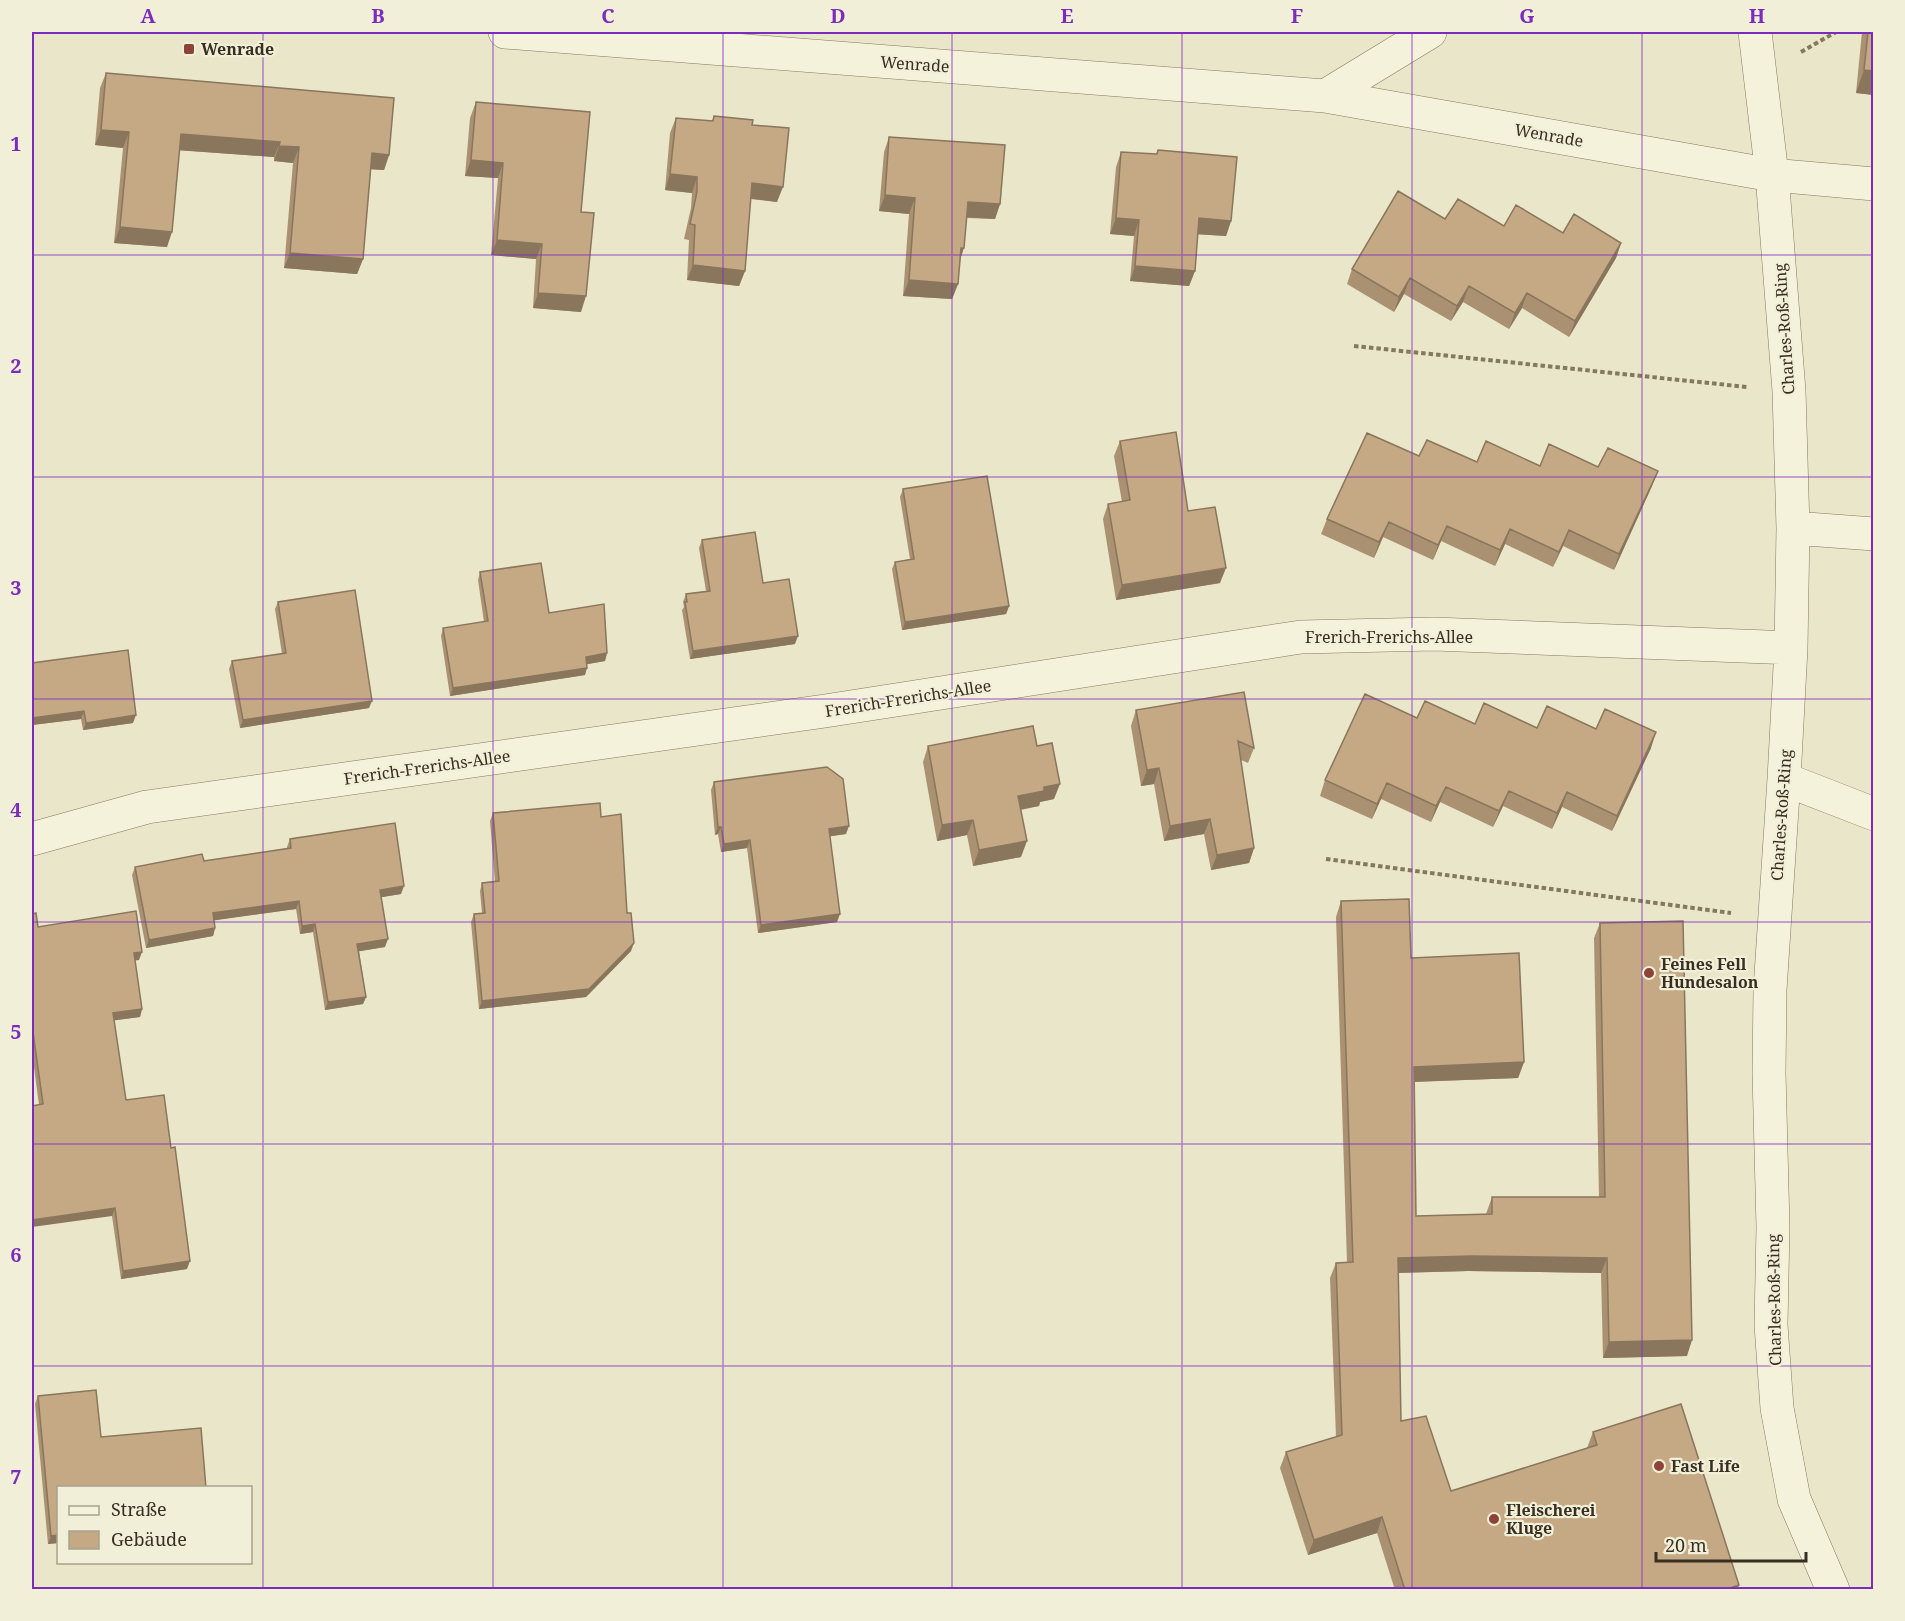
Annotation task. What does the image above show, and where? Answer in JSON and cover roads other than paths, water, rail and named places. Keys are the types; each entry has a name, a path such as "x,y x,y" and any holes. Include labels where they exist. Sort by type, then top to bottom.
{"street":[{"name":"Wenrade","path":"505,32 583,35 1325,96 1772,175 1874,184"},
{"path":"1325,96 1431,32"},
{"name":"Charles-Roß-Ring","path":"1755,32 1772,175 1789,392 1793,528 1791,648 1770,990 1772,1325 1777,1408 1794,1499 1833,1590"},
{"path":"1793,528 1874,534"},
{"name":"Frerich-Frerichs-Allee","path":"32,839 147,807 825,711 1301,637 1434,634 1791,648"},
{"path":"1784,779 1874,814"}],"place":[{"name":"Wenrade","path":"189,49"},
{"name":"Feines Fell Hundesalon","path":"1649,973"},
{"name":"Fast Life","path":"1659,1466"},
{"name":"Fleischerei Kluge","path":"1494,1519"}]}
